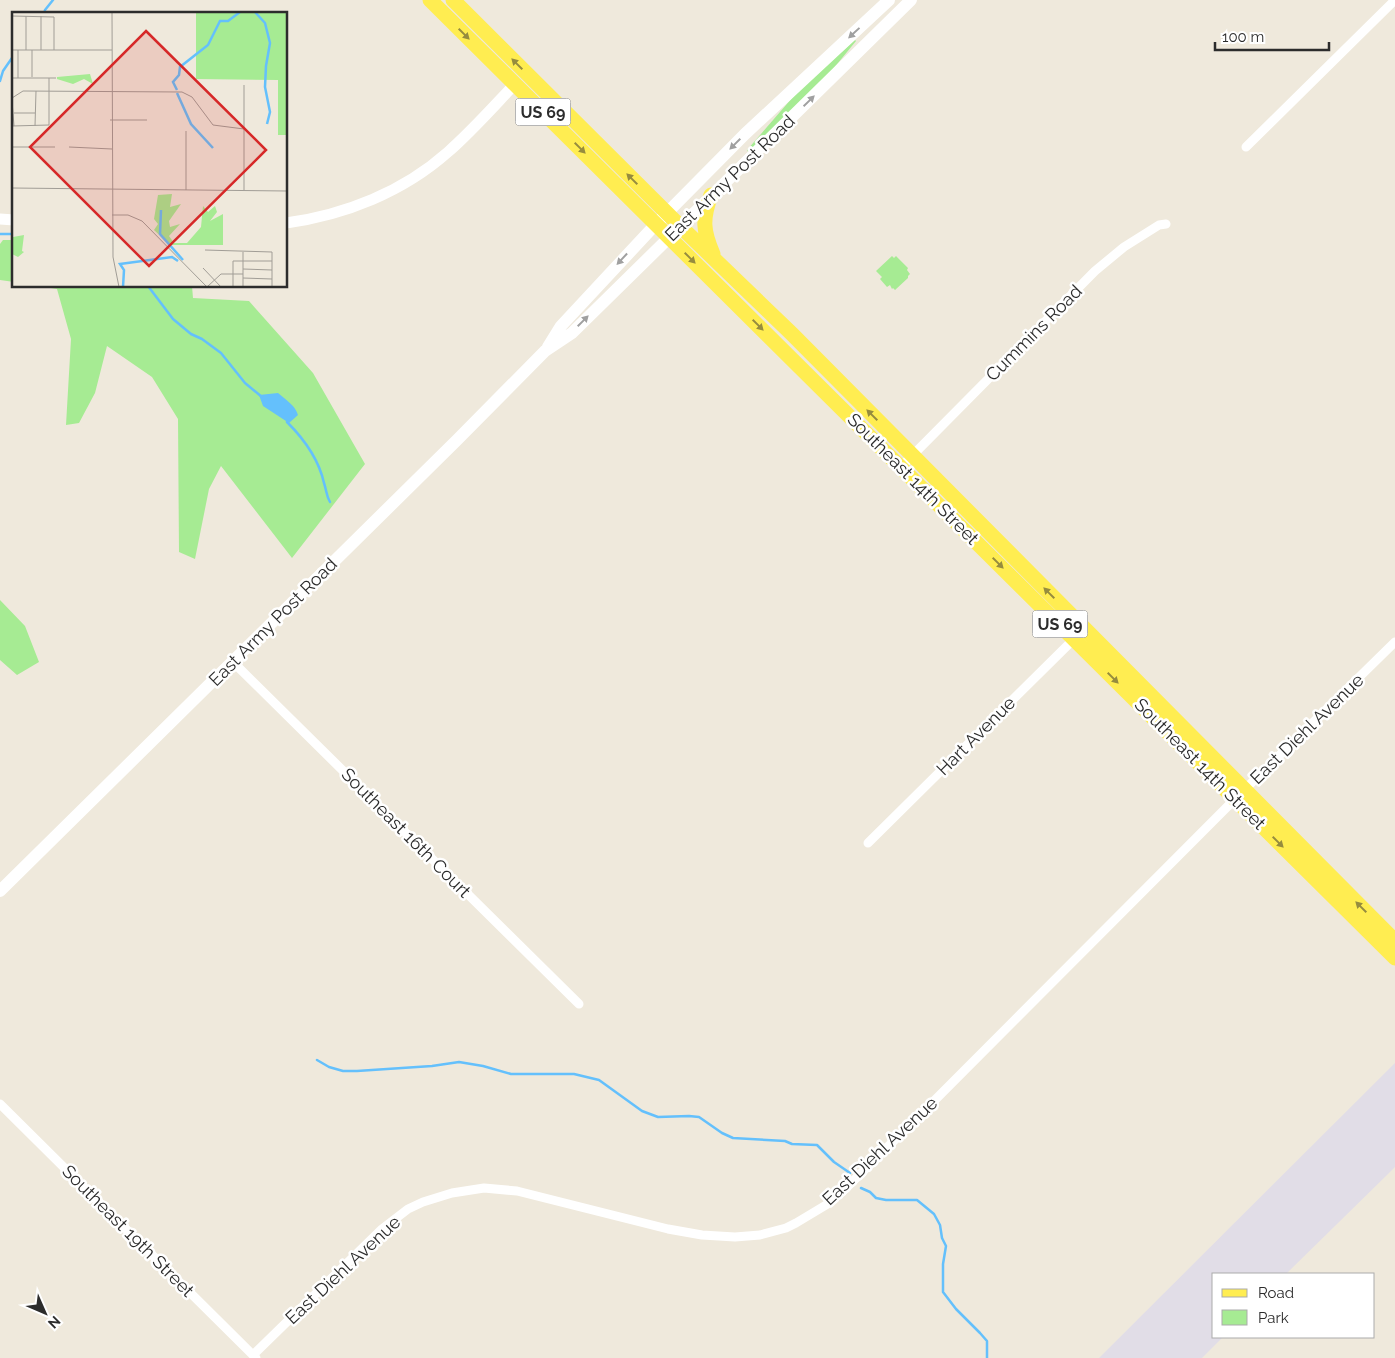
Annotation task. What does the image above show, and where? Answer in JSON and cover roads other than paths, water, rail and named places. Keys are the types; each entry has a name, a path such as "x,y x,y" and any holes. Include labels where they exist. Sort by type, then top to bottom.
{"main road":[{"name":"Southeast 14th Street","path":"430,0 901,467 1079,634"},
{"name":"Southeast 14th Street","path":"453,0 912,456 1079,634 1240,795 1395,958"},
{"name":"East Army Post Road","path":"545,351 561,326 656,224 745,134 889,0"},
{"name":"East Army Post Road","path":"0,891 545,351 572,333 911,0"},
{"path":"711,195 704,218 706,238 717,262"},
{"name":"Southeast 14th Street","path":"1240,795 1395,941"}],"street":[{"path":"1246,147 1395,0"},
{"path":"288,223 336,213 366,203 399,187 425,171 448,153 516,84"},
{"name":"Cummins Road","path":"901,467 1095,271 1124,247 1159,225 1166,224"},
{"name":"Hart Avenue","path":"868,843 1079,634"},
{"name":"East Diehl Avenue","path":"254,1357 382,1228 423,1202 452,1193 484,1188 517,1191 668,1229 735,1237 773,1232 796,1223 826,1205 842,1192 934,1102 1395,642"},
{"name":"Southeast 16th Court","path":"233,662 579,1004"},
{"name":"Southeast 19th Street","path":"0,1104 254,1357"}],"water":[{"path":"278,393 297,411 298,415 289,423 263,406 259,395"}],"waterway":[{"path":"44,12 53,0"},
{"path":"0,81 3,71 12,58"},
{"path":"0,234 12,234"},
{"path":"150,288 173,319 191,334 202,339 221,353 245,383 262,397"},
{"path":"287,422 315,458 330,502"},
{"path":"317,1060 329,1067 343,1071 432,1066 459,1062 511,1074 574,1074 599,1080 642,1111 658,1117 699,1117 722,1133 733,1138 817,1145 834,1162 850,1173"},
{"path":"861,1188 870,1192 876,1198 886,1200 917,1200 934,1214 940,1225 942,1238 946,1246 943,1264 943,1292 956,1309 987,1341 987,1358"}]}
